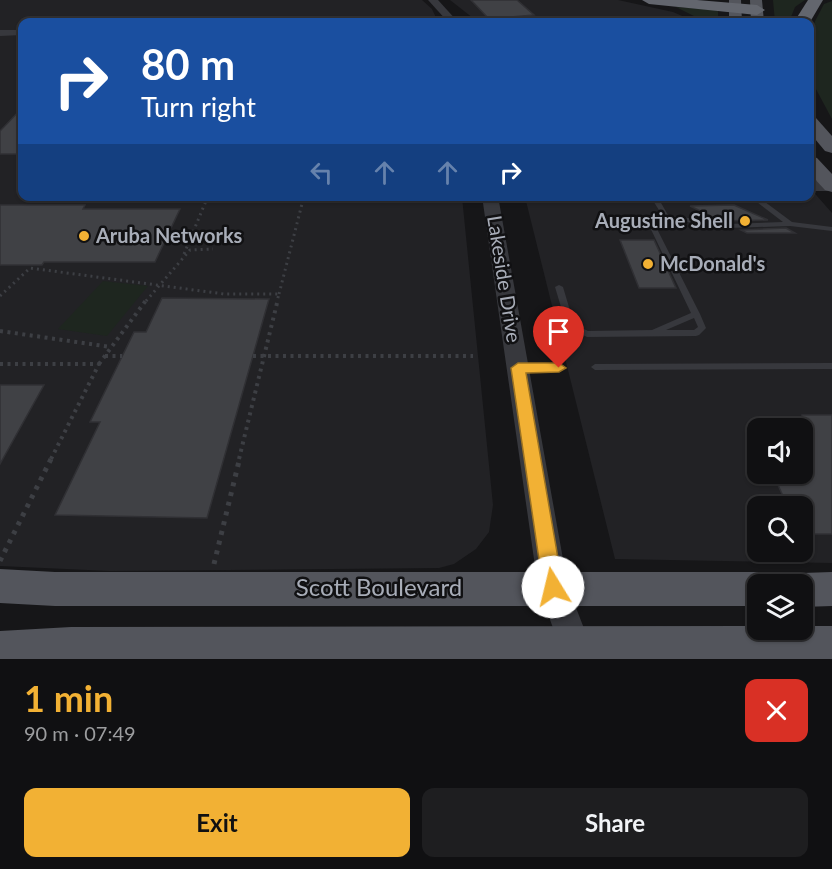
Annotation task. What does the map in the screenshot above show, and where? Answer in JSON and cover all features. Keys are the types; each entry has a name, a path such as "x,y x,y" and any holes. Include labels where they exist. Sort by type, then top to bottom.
{"highway":[{"path":"628,0 673,10 693,18"},
{"path":"649,0 757,11"},
{"path":"804,18 816,0"}],"main road":[{"path":"814,127 832,147"},
{"path":"814,166 832,186"},
{"name":"Scott Boulevard","path":"0,586 55,589 553,587 747,589"},
{"path":"813,590 832,590"},
{"path":"0,651 71,645 246,652 488,646 579,651 691,652 832,645"}],"street":[{"path":"433,0 449,18"},
{"path":"0,33 18,33"},
{"path":"814,186 832,186"},
{"name":"Lakeside Drive","path":"491,201 553,587 579,651"}],"lane":[{"path":"656,201 666,217 729,226 790,224 832,229"},
{"path":"759,201 790,224"},
{"path":"559,287 570,326 587,334 696,333 702,328 650,221"},
{"path":"653,333 696,314"},
{"path":"595,368 832,366"},
{"path":"518,368 559,368"}],"path":[{"path":"183,258 206,201"},
{"path":"213,567 303,201"},
{"path":"0,562 99,364 157,285 190,250 213,249"},
{"path":"0,296 30,268 224,294 279,294"},
{"path":"0,331 111,347"},
{"path":"105,356 122,356"},
{"path":"253,356 474,356"},
{"path":"0,364 99,364"}],"shaded area":[{"path":"0,0 422,0 432,9 436,18 18,18 18,201 462,201 493,505 489,532 476,549 454,564 439,568 110,571 0,566"},
{"path":"450,0 618,0 673,12 687,18 473,18"},
{"path":"773,0 805,0 795,7 791,18 775,18"},
{"path":"832,1 832,119 814,85 814,23 824,4"},
{"path":"676,7 718,10 718,18 698,18"},
{"path":"814,193 832,213 832,563 778,562 813,562 813,496 747,496 747,561 615,559 526,201 814,201"},
{"path":"103,281 148,286 107,336 58,329"}],"building":[{"path":"471,0 517,0 534,15 500,18 488,18"},
{"path":"18,112 18,154 0,154 0,131"},
{"name":"Aruba Networks","path":"0,205 85,205 83,209 180,209 155,262 44,262 42,265 0,265"},
{"path":"734,205 768,220 721,221 690,206"},
{"path":"786,228 795,233 747,233 741,230"},
{"name":"McDonald's","path":"620,240 654,240 676,288 639,288"},
{"path":"162,298 269,299 207,518 55,515 100,422 90,422 134,332 146,332"},
{"path":"0,385 44,385 0,464"},
{"path":"802,415 832,415 832,534 813,534 813,496 783,496 778,484 813,484 813,418 802,418"}],"place":[{"name":"Augustine Shell","path":"745,221"},
{"name":"Aruba Networks","path":"84,236"},
{"name":"McDonald's","path":"648,264"}],"route":[{"path":"553,587 518,368 559,368"}]}
